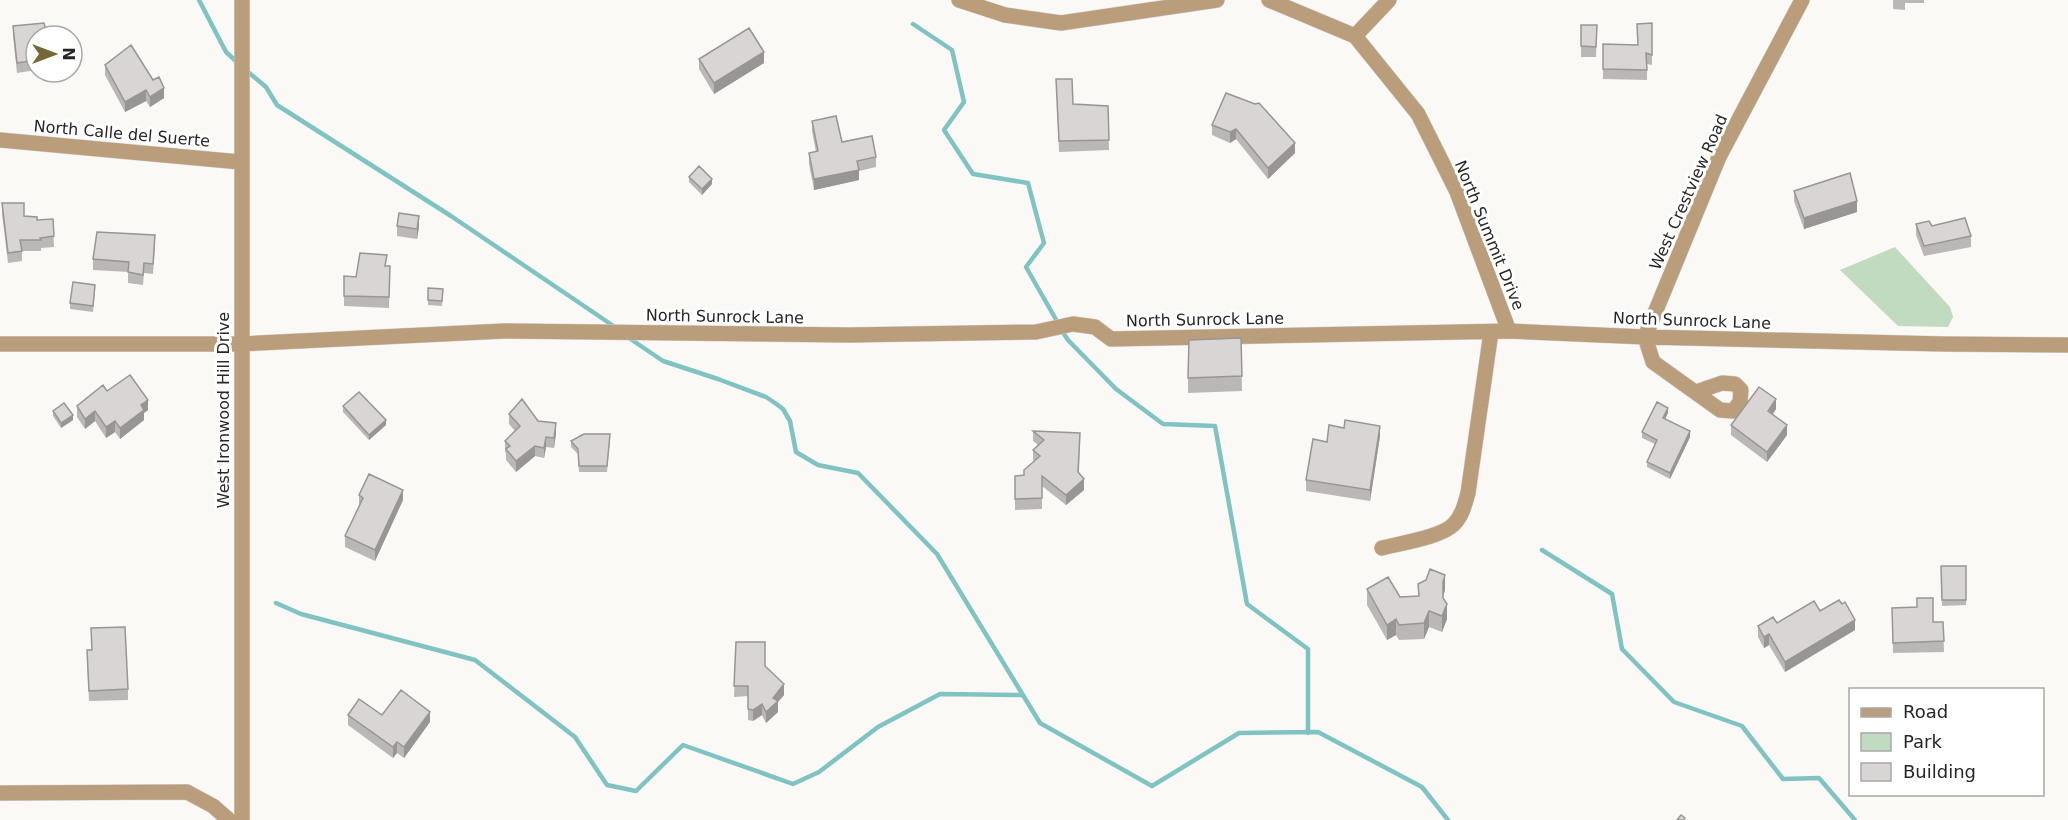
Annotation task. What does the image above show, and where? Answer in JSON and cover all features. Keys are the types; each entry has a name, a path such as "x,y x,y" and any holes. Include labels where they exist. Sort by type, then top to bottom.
{"street":[{"name":"West Ironwood Hill Drive","path":"242,0 240,162 242,820"},
{"path":"959,0 1005,15 1061,23 1217,0"},
{"name":"North Summit Drive","path":"1269,0 1355,36 1418,114 1457,192 1509,331"},
{"path":"1355,36 1389,0"},
{"name":"West Crestview Road","path":"1644,337 1719,158 1802,0"},
{"name":"North Calle del Suerte","path":"0,140 240,162"},
{"name":"North Sunrock Lane","path":"0,344 241,344 504,331 849,335 1036,332 1073,324 1095,327 1111,339 1509,331 1644,337 2068,345"},
{"path":"1382,548 1439,534 1454,524 1462,511 1468,493 1491,332"},
{"path":"1644,337 1653,362 1696,392"},
{"path":"0,793 187,792 213,806 229,820"}],"green space":[{"path":"1895,247 1950,307 1953,317 1948,327 1898,326 1840,270"}],"building":[{"path":"1652,23 1652,55 1646,53 1647,70 1603,69 1603,44 1638,45 1637,24"},
{"path":"24,25 24,62 17,63 13,26"},
{"path":"1581,25 1597,25 1596,47 1581,46"},
{"path":"749,28 764,52 714,83 699,59"},
{"path":"131,45 153,80 159,77 164,88 150,97 146,90 125,102 105,65"},
{"path":"1056,79 1072,79 1073,104 1108,106 1109,140 1059,141"},
{"path":"1226,93 1255,104 1259,103 1295,143 1268,168 1236,129 1230,132 1212,125"},
{"path":"836,116 842,142 872,136 876,157 857,161 859,170 814,179 809,153 818,151 812,121"},
{"path":"699,166 712,179 702,189 689,177"},
{"path":"1850,173 1857,201 1804,218 1794,191"},
{"path":"2,203 24,203 24,216 37,217 37,220 53,219 54,236 40,238 41,240 20,240 22,251 8,253"},
{"path":"399,213 419,216 417,229 397,226"},
{"path":"1965,218 1971,236 1924,246 1916,224 1929,221 1932,226"},
{"path":"97,232 155,235 153,264 144,263 143,275 128,272 129,262 93,259"},
{"path":"360,253 387,255 385,266 390,266 389,297 344,296 344,276 356,277"},
{"path":"73,282 95,285 93,306 70,303"},
{"path":"428,288 443,289 442,301 428,300"},
{"path":"1241,338 1242,376 1188,378 1189,340"},
{"path":"130,375 148,400 141,405 144,410 120,428 115,421 106,427 95,411 85,419 77,406 103,385 107,391"},
{"path":"1759,387 1776,399 1768,411 1787,425 1767,452 1731,425"},
{"path":"359,392 386,420 369,435 343,406"},
{"path":"522,399 538,421 556,423 554,438 546,437 544,448 535,446 516,461 506,449 510,446 505,441 520,426 509,414"},
{"path":"1657,402 1668,408 1663,418 1690,431 1670,473 1647,462 1657,440 1642,432"},
{"path":"64,403 73,415 61,423 53,411"},
{"path":"1345,420 1380,426 1370,490 1306,480 1313,439 1327,442 1329,425 1344,428"},
{"path":"1033,431 1080,433 1078,472 1084,479 1066,495 1042,476 1042,498 1015,499 1015,476 1024,475 1024,470 1040,456 1033,450 1044,440"},
{"path":"584,434 610,434 607,466 579,466 578,449 571,441"},
{"path":"369,474 403,490 375,550 345,536 363,498 359,495"},
{"path":"1941,566 1966,566 1966,600 1942,600"},
{"path":"1430,569 1445,575 1443,598 1447,604 1442,616 1429,611 1424,623 1399,625 1396,619 1387,625 1367,589 1388,577 1400,597 1419,596 1418,584 1426,580"},
{"path":"1917,598 1933,598 1933,622 1943,622 1944,641 1893,643 1892,608 1917,607"},
{"path":"1839,600 1842,604 1845,602 1855,620 1785,662 1769,634 1764,637 1758,626 1773,617 1777,623 1814,601 1820,611"},
{"path":"125,627 128,689 89,691 87,650 92,650 91,628"},
{"path":"736,642 765,642 765,666 784,684 773,698 778,701 766,712 762,704 753,710 748,709 748,686 734,686"},
{"path":"401,690 430,712 404,747 397,742 393,747 348,715 359,699 382,715"},
{"path":"1681,815 1685,818 1684,820 1677,820"}],"waterway":[{"path":"199,0 226,52 238,63"},
{"path":"913,24 952,50 964,102 944,130 973,174 1028,183 1044,243 1026,267 1058,323"},
{"path":"247,71 266,87 277,105 451,216 615,327"},
{"path":"1062,331 1116,389 1163,424 1215,426 1247,604 1308,649 1308,733"},
{"path":"629,338 663,361 766,397 783,409 790,421 796,452 818,465 858,473 937,554 1040,723 1152,786 1239,733 1318,732 1422,787 1448,820"},
{"path":"1542,550 1612,594 1622,649 1674,702 1742,726 1783,779 1819,778 1855,820"},
{"path":"276,603 301,614 475,660 575,737 607,785 636,791 683,745 793,784 819,772 878,727 940,694 1023,695"}]}
